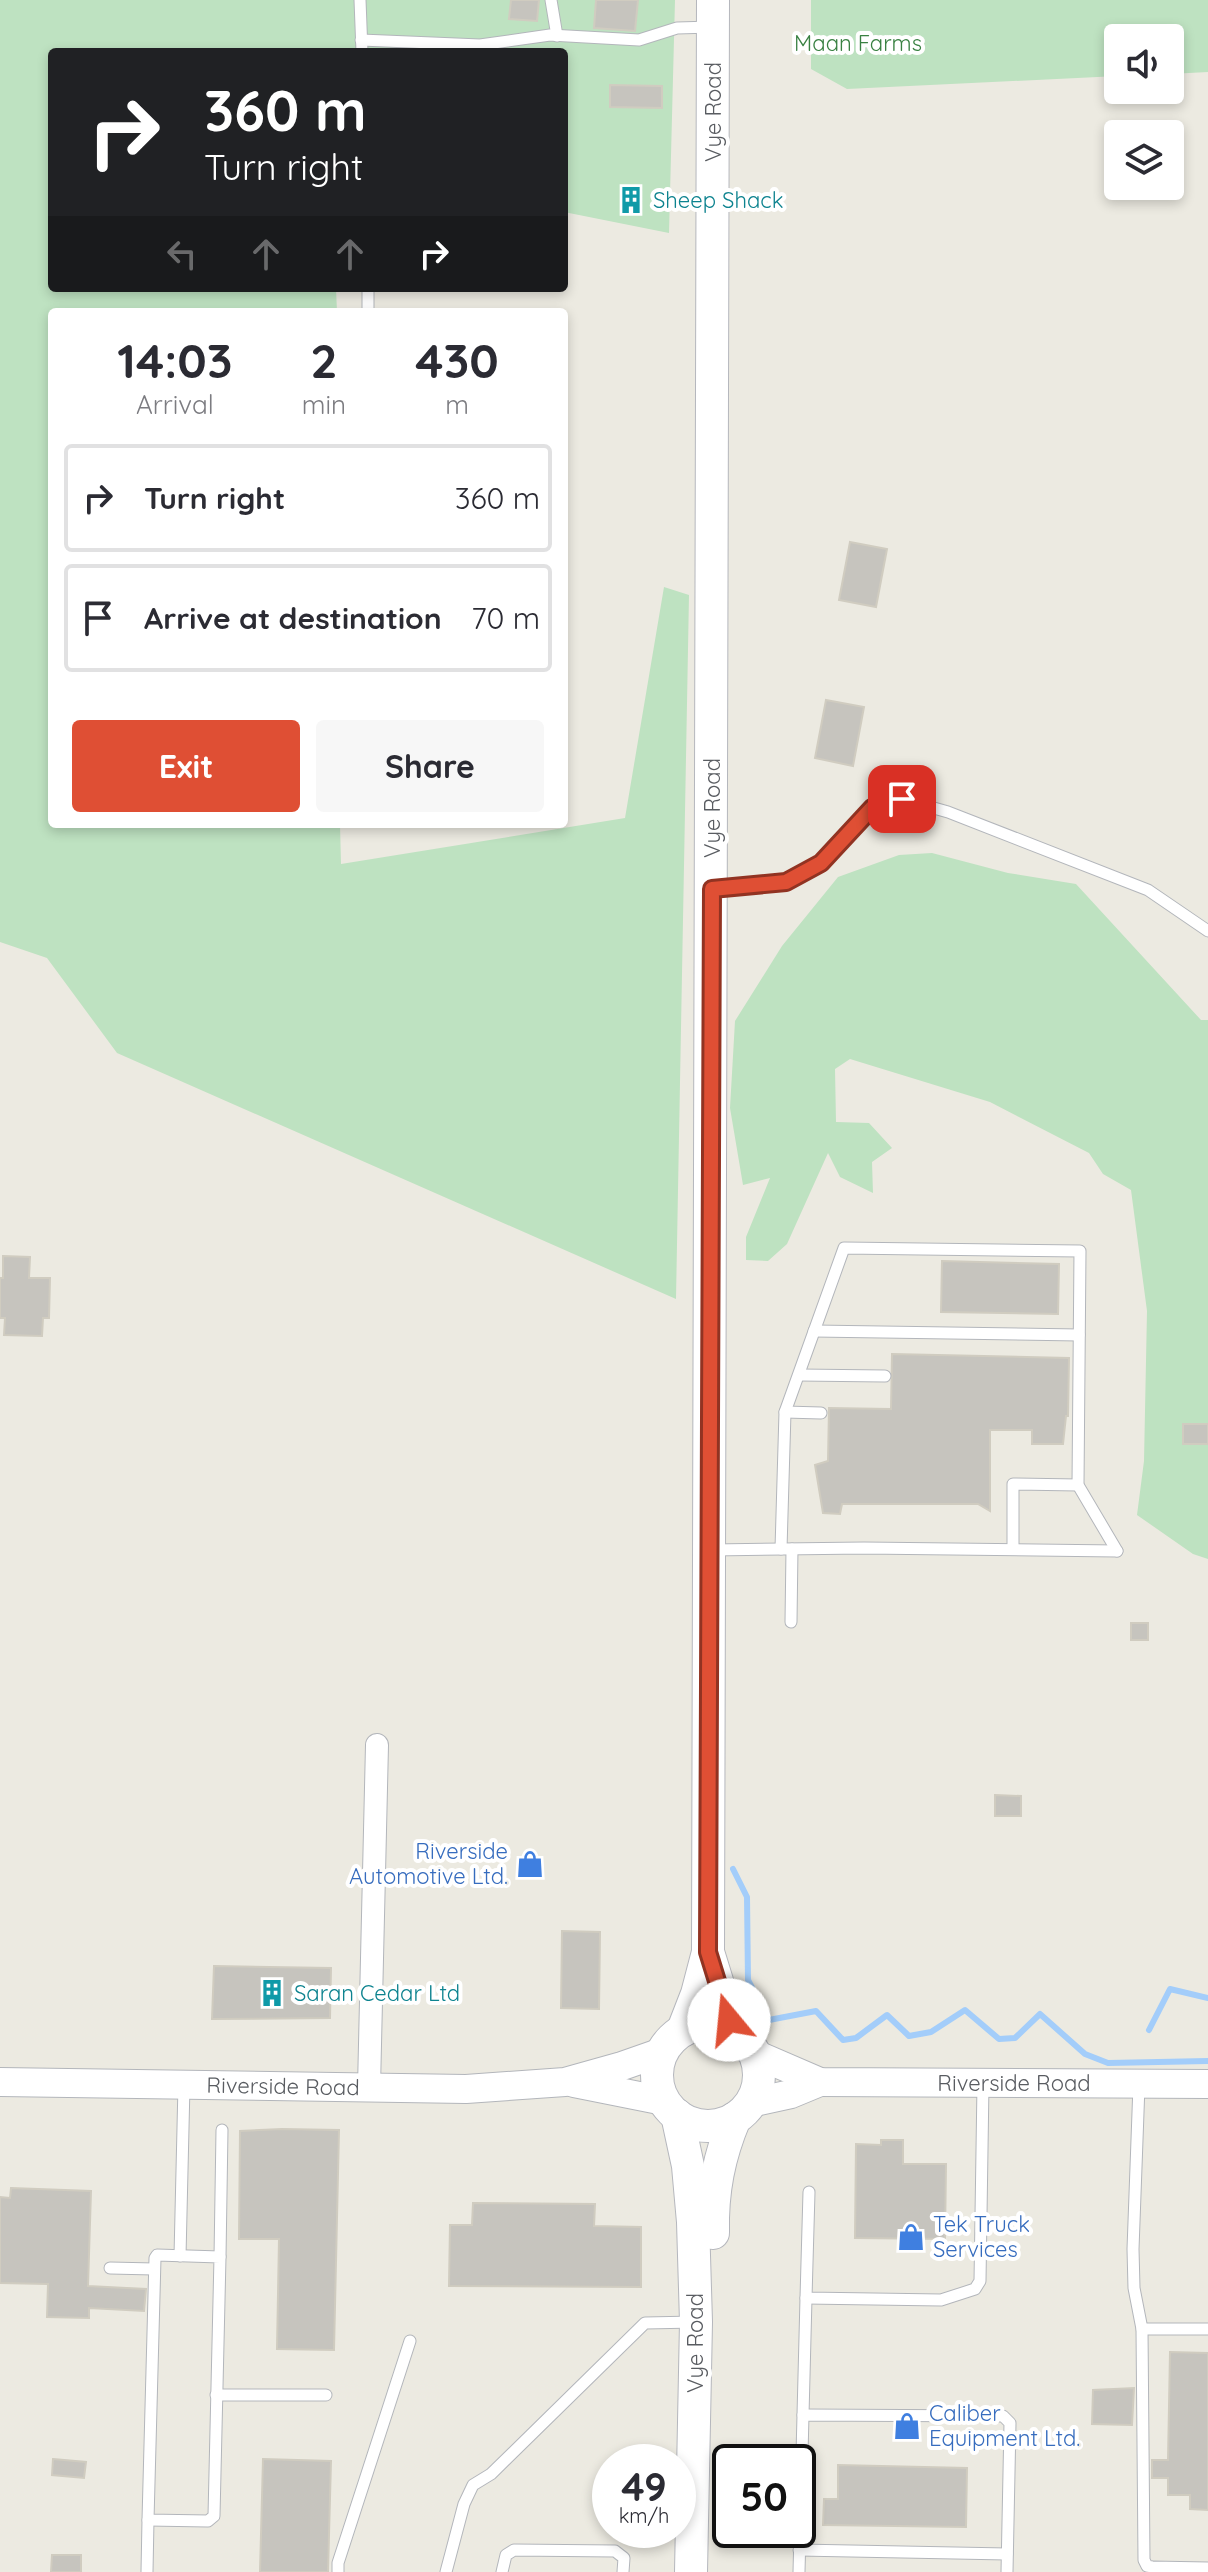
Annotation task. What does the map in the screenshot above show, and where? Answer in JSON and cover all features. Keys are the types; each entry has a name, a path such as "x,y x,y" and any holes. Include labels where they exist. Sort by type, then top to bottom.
{"main road":[{"name":"Vye Road","path":"672,2041 697,1994 708,1952 713,13"},
{"name":"Vye Road","path":"708,1952 729,2020 747,2044"},
{"path":"700,2024 717,2024 747,2044 759,2070 757,2088 743,2110 721,2124 706,2126 690,2123 670,2108 658,2085 657,2068 672,2041 700,2024"},
{"name":"Vye Road","path":"670,2108 692,2196 696,2322 691,2572"},
{"name":"Vye Road","path":"708,2572 714,2363 713,2192 719,2160 743,2110"}],"street":[{"path":"369,2087 377,1745"},
{"name":"Riverside Road","path":"0,2082 466,2089 565,2082 622,2066 672,2041"},
{"name":"Riverside Road","path":"747,2044 820,2082"},
{"name":"Riverside Road","path":"565,2082 670,2108"},
{"name":"Riverside Road","path":"743,2110 820,2082 1208,2084"}],"lane":[{"path":"360,0 361,46 480,45 557,36 639,40 713,13"},
{"path":"551,0 557,36"},
{"path":"712,889 786,882 821,863 872,808 885,800 902,799 948,812 1148,890 1208,931"},
{"path":"711,1550 787,1549 1013,1549 1117,1551 1078,1485 1080,1251 844,1248 785,1412 787,1549 791,1622"},
{"path":"814,1331 1079,1335"},
{"path":"799,1375 885,1376"},
{"path":"785,1412 821,1413"},
{"path":"1013,1549 1013,1484 1078,1485"},
{"path":"806,2298 941,2300 979,2286 983,2083"},
{"path":"1139,2083 1133,2249 1134,2288 1142,2329 1144,2560 1147,2566 1152,2567 1208,2568"},
{"path":"180,2256 184,2085"},
{"path":"148,2520 212,2519 222,2130"},
{"path":"799,2572 809,2192"},
{"path":"147,2572 155,2258 157,2255 220,2257"},
{"path":"110,2268 154,2269"},
{"path":"446,2572 464,2504 473,2485 491,2474 645,2323 696,2322"},
{"path":"1142,2329 1208,2329"},
{"path":"338,2572 338,2563 410,2341"},
{"path":"216,2395 326,2395"},
{"path":"803,2415 1003,2416 1007,2419 1010,2423 1007,2572"},
{"path":"502,2572 506,2555 514,2550 615,2551 624,2558 623,2572"},
{"path":"799,2550 1007,2554"}],"green space":[{"path":"0,0 675,0 669,233 568,213 568,48 48,48 48,292 336,292 337,308 48,308 48,828 340,828 341,864 625,818 664,587 689,595 676,1299 117,1053 47,958 0,942"},
{"name":"Maan Farms","path":"811,0 1208,0 1208,72 1184,73 1184,24 1104,24 1104,77 847,89 811,69"},
{"path":"932,853 1008,873 1076,884 1201,1020 1208,1020 1208,1559 1193,1554 1137,1515 1144,1461 1147,1311 1131,1190 1103,1174 1089,1153 990,1102 850,1059 835,1069 836,1122 869,1123 892,1148 872,1162 873,1193 840,1177 828,1153 787,1244 768,1261 746,1260 746,1237 770,1178 743,1185 730,1108 735,1021 782,946 838,877 899,855"}],"building":[{"path":"511,0 539,0 537,21 509,19"},
{"path":"596,0 638,0 635,31 594,28"},
{"path":"610,85 662,86 662,108 610,107"},
{"path":"850,542 887,549 876,607 839,600"},
{"path":"826,700 864,707 853,766 815,758"},
{"path":"3,1256 30,1257 29,1278 50,1278 49,1318 43,1318 42,1336 4,1335 5,1318 0,1318"},
{"path":"942,1261 1059,1264 1058,1314 941,1312"},
{"path":"892,1354 1069,1358 1068,1416 1063,1444 1032,1444 1032,1430 990,1430 990,1511 978,1504 842,1504 840,1514 823,1513 815,1465 828,1461 829,1408 891,1409"},
{"path":"1183,1424 1208,1424 1208,1444 1183,1444"},
{"path":"1131,1623 1148,1623 1148,1640 1131,1640"},
{"path":"995,1795 1021,1796 1021,1816 995,1816"},
{"path":"562,1931 600,1932 599,2009 561,2008"},
{"name":"Saran Cedar Ltd","path":"214,1966 331,1968 330,2018 212,2019"},
{"path":"339,2130 334,2350 277,2349 279,2239 239,2239 240,2131"},
{"path":"881,2140 903,2140 903,2164 946,2164 945,2239 855,2238 856,2144 881,2145"},
{"path":"11,2188 91,2191 88,2286 146,2289 144,2311 89,2308 89,2318 47,2317 48,2284 0,2283 0,2197 10,2198"},
{"path":"473,2203 595,2204 594,2226 641,2227 641,2287 449,2286 450,2225 472,2225"},
{"path":"1170,2352 1208,2353 1208,2510 1190,2509 1190,2495 1168,2495 1168,2478 1152,2478 1152,2460 1168,2460"},
{"path":"1134,2388 1132,2425 1092,2424 1093,2390"},
{"path":"53,2459 86,2462 84,2478 52,2475"},
{"path":"263,2459 331,2461 328,2572 260,2572"},
{"path":"838,2465 967,2468 966,2527 823,2525 824,2499 838,2499"},
{"path":"52,2555 81,2555 81,2572 51,2572"}],"waterway":[{"path":"733,1869 747,1897 748,1980 769,2020 816,2011 843,2040 856,2038 887,2015 909,2036 931,2032 965,2010 999,2039 1015,2038 1040,2014 1085,2054 1108,2063 1208,2061"},
{"path":"1149,2030 1170,1989 1208,1998"}],"place":[{"name":"Sheep Shack","path":"631,200"},
{"name":"Riverside Automotive Ltd.","path":"530,1864"},
{"name":"Saran Cedar Ltd","path":"272,1993"},
{"name":"Tek Truck Services","path":"911,2237"},
{"name":"Caliber Equipment Ltd.","path":"907,2426"}],"route":[{"path":"729,2020 708,1952 712,889 786,882 821,863 872,808 885,800 902,799"}]}
